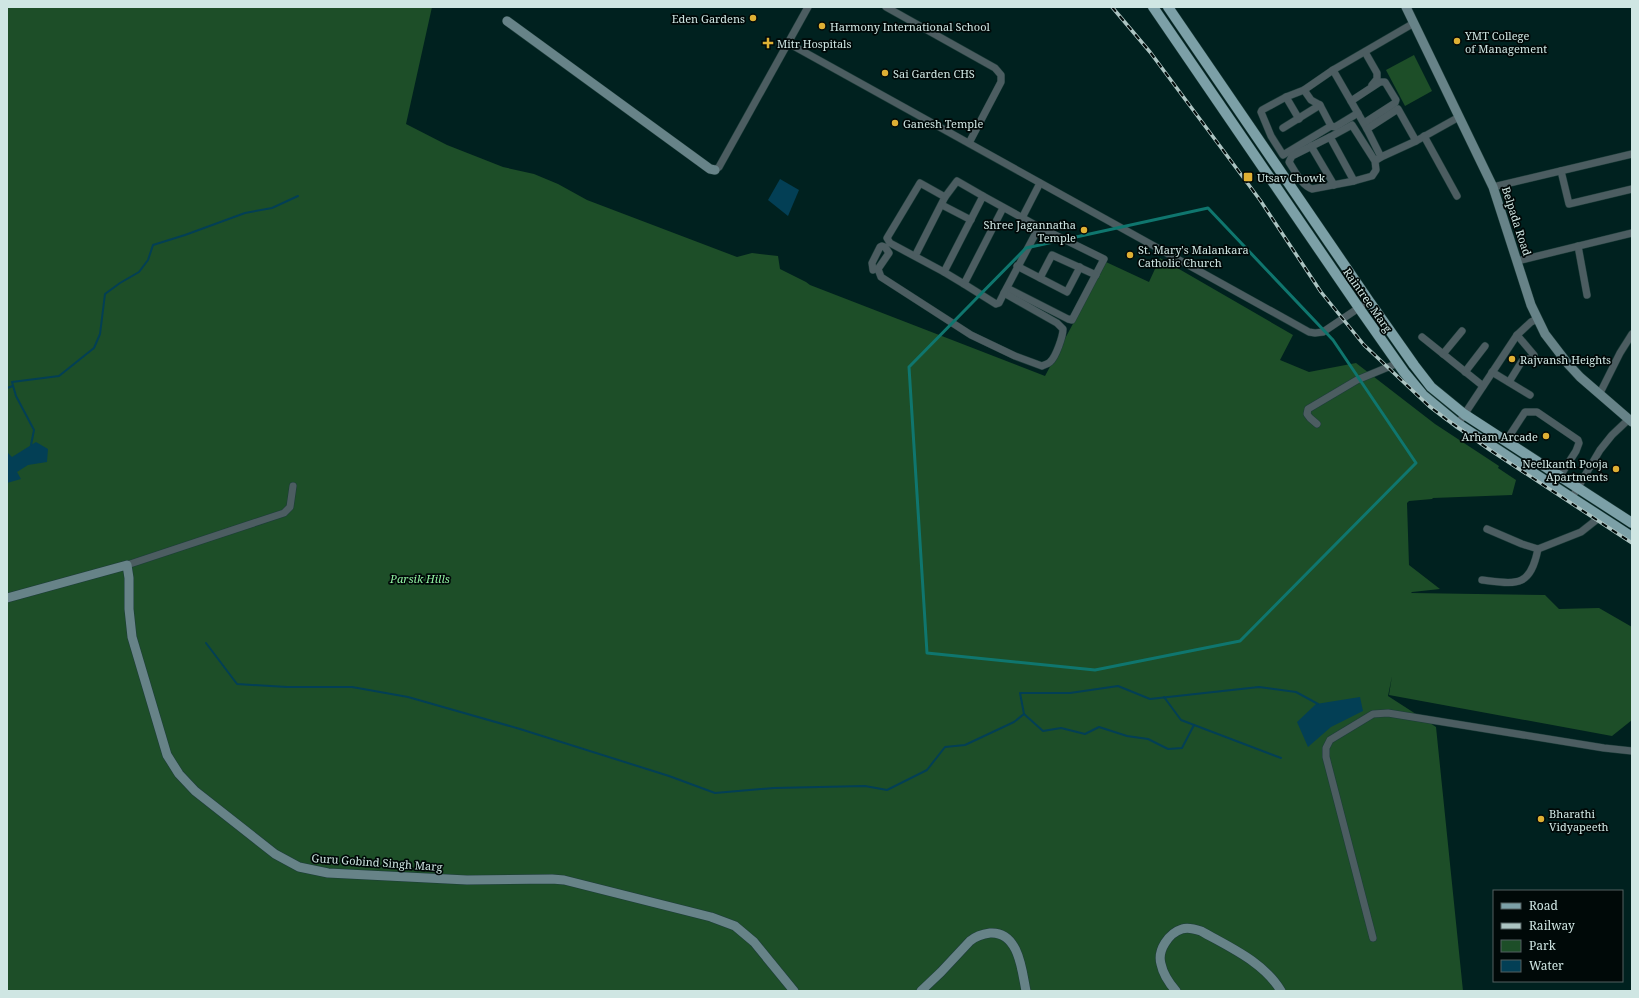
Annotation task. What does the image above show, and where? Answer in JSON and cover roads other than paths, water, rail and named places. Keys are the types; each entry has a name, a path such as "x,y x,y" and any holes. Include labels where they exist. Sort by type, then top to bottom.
{"main road":[{"name":"Raintree Marg","path":"1153,7 1359,308 1422,395 1458,424 1632,538"},
{"name":"Raintree Marg","path":"1168,7 1369,301 1431,387 1464,414 1632,523"}],"street":[{"path":"507,21 710,169 715,170 719,167 808,7"},
{"path":"886,7 995,68 1001,75 1001,82 969,144"},
{"name":"Belpada Road","path":"1406,7 1493,187 1537,319 1545,334 1568,364 1630,420"},
{"path":"1358,113 1335,127 1331,126 1283,155 1271,136 1261,112 1286,96 1293,95 1304,90 1333,70 1414,23"},
{"path":"788,43 1309,332 1323,332 1369,301"},
{"path":"1351,100 1377,80 1377,73 1365,52"},
{"path":"1333,70 1365,124 1378,159 1376,170 1372,176 1354,181 1309,188 1304,185 1289,162 1292,156 1350,125 1365,124 1398,109 1457,196"},
{"path":"1351,100 1380,82 1385,82 1396,100 1395,103 1365,124"},
{"path":"1304,90 1311,100 1320,105 1331,126"},
{"path":"1286,96 1299,119"},
{"path":"1283,128 1320,105"},
{"path":"1378,159 1419,139 1458,117"},
{"path":"1353,126 1378,159"},
{"path":"1414,132 1419,139"},
{"path":"1330,137 1354,181"},
{"path":"1311,146 1334,185"},
{"path":"1493,187 1632,154"},
{"path":"1561,171 1569,204 1632,189"},
{"path":"915,256 945,197 957,181 1003,208 1104,260 1072,320 1005,291"},
{"path":"945,197 920,183 887,238 890,243 944,272 996,304 999,303 1017,266 1039,227"},
{"path":"1022,218 1040,184"},
{"path":"944,272 984,196"},
{"path":"942,205 971,220"},
{"path":"964,284 1003,208"},
{"path":"1517,260 1632,233"},
{"path":"1578,246 1587,295"},
{"path":"872,270 872,263 880,247 885,247 889,253 878,269 881,277 971,335 1015,356 1042,366 1050,362 1056,352 1063,329 1057,323 1005,291"},
{"path":"1040,278 1052,254 1096,275"},
{"path":"1017,266 1067,292 1080,267"},
{"path":"1458,424 1516,335 1531,322 1537,319"},
{"path":"1443,354 1462,331"},
{"path":"1600,393 1620,353 1632,334"},
{"path":"1509,382 1522,361 1532,358 1534,355 1516,335"},
{"path":"1422,337 1483,386"},
{"path":"1465,372 1485,346"},
{"path":"1317,424 1307,414 1308,409 1358,380 1398,363"},
{"path":"1492,372 1530,395"},
{"path":"1506,441 1526,412 1537,412 1578,440 1579,443 1576,451 1560,476"},
{"path":"1572,498 1600,450 1612,436 1630,420"},
{"path":"7,598 127,565 284,513 290,507 293,486"},
{"path":"1487,529 1538,549 1582,532 1600,517"},
{"path":"1482,580 1520,582 1525,580 1531,572 1538,549"},
{"name":"Guru Gobind Singh Marg","path":"127,565 129,578 130,622 134,647 167,755 178,774 195,791 275,854 299,867 328,873 467,880 539,878 564,880 711,917 735,926 754,942 794,991"},
{"path":"1373,938 1326,757 1326,748 1330,740 1373,714 1388,713 1604,748 1632,751"},
{"path":"1176,991 1170,984 1160,963 1161,953 1170,936 1182,929 1190,928 1201,931 1258,966 1272,978 1281,991"},
{"path":"921,991 975,937 992,933 1004,937 1015,947 1026,991"}],"water":[{"path":"780,179 799,190 788,216 768,200"},
{"path":"36,442 48,449 47,462 28,465 17,472 21,479 7,483 7,452 12,457"},
{"path":"1360,697 1363,711 1331,727 1308,747 1297,722 1316,704"}],"waterway":[{"path":"31,445 34,430 16,396 12,382 59,376 94,348 100,334 105,294 139,272 148,260 153,245 245,213 272,208 298,196"},
{"path":"7,388 13,386"},
{"path":"206,643 237,684 287,687 352,687 408,697 520,729 669,776 715,793 774,788 865,786 887,790 927,770 945,747 965,745 1014,722 1024,714 1020,693 1070,693 1118,686 1150,699 1259,687 1296,692 1318,704"},
{"path":"1164,697 1181,720 1281,758"},
{"path":"1024,714 1043,731 1061,728 1085,734 1099,727 1127,736 1148,739 1168,749 1182,748 1194,725"}],"railway":[{"path":"1112,7 1150,52 1260,200 1321,292 1364,345 1429,406 1446,419 1490,450 1632,543"}],"place":[{"name":"Eden Gardens","path":"753,18"},
{"name":"Harmony International School","path":"822,26"},
{"name":"YMT College of Management","path":"1457,41"},
{"name":"Mitr Hospitals","path":"768,43"},
{"name":"Sai Garden CHS","path":"885,73"},
{"name":"Ganesh Temple","path":"895,123"},
{"name":"Utsav Chowk","path":"1248,177"},
{"name":"Shree Jagannatha Temple","path":"1084,230"},
{"name":"St. Mary's Malankara Catholic Church","path":"1130,255"},
{"name":"Rajvansh Heights","path":"1512,359"},
{"name":"Arham Arcade","path":"1546,436"},
{"name":"Neelkanth Pooja Apartments","path":"1616,469"},
{"name":"Bharathi Vidyapeeth","path":"1541,819"}],"park label":[{"name":"Parsik Hills","path":"420,578"}]}
